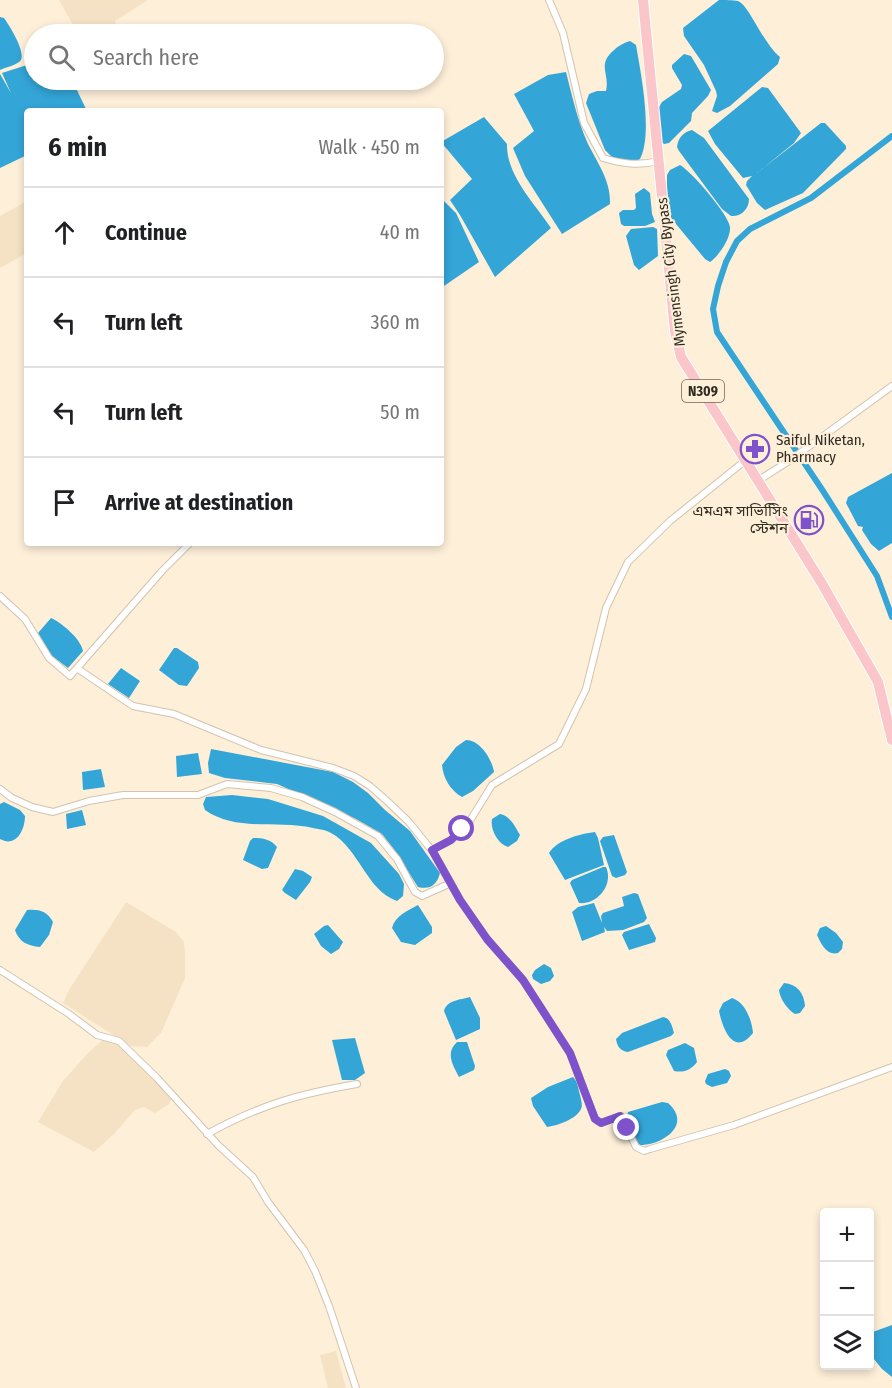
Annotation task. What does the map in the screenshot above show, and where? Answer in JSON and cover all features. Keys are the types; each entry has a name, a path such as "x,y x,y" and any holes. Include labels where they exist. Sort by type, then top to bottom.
{"highway":[{"name":"Mymensingh City Bypass","path":"643,0 676,341 681,357 821,582 878,682 892,740"}],"street":[{"path":"549,0 564,33 584,123 603,158 620,164 635,165 658,161"},
{"path":"759,480 892,386"},
{"path":"432,850 451,840 462,829 471,819 492,785 559,744 586,689 606,608 628,562 670,521 746,460"},
{"path":"0,596 25,619 49,658 70,676 162,571 187,546"},
{"path":"78,669 133,706 174,714 261,750 333,768 354,776 370,786 408,821 432,850 460,900 487,939 523,980 570,1053 595,1119 601,1123 621,1116 636,1147 641,1150 734,1125 892,1067"},
{"path":"0,789 12,798 32,807 52,812 89,801 123,795 198,795 227,784 270,788 302,797 378,836 398,859 415,892 422,896 451,883"},
{"path":"0,970 69,1014 97,1035 119,1041 157,1078 207,1134 253,1178 304,1250 329,1306 356,1388"},
{"path":"207,1134 272,1103 313,1091 357,1084"}],"shaded area":[{"path":"59,0 148,0 115,21 116,24 72,24"},
{"path":"24,203 24,255 0,268 0,216"},
{"path":"126,902 176,932 184,942 185,978 161,1033 147,1047 131,1046 63,1003"},
{"path":"105,1038 118,1042 137,1059 171,1099 169,1104 155,1113 144,1107 135,1110 94,1152 38,1122 63,1081"},
{"path":"336,1351 346,1388 328,1388 320,1355"}],"water":[{"path":"719,0 738,1 742,4 768,44 780,57 778,64 730,106 717,113 712,111 717,96 716,91 704,65 684,36 683,28"},
{"path":"0,17 4,18 10,27 22,54 21,59 15,65 0,70"},
{"path":"630,41 636,45 646,120 644,148 640,159 634,162 619,160 605,150 586,103 589,94 606,91 605,65 608,56"},
{"path":"684,54 691,56 711,90 692,113 691,121 669,143 664,144 661,141 658,109 662,102 681,89 682,85 672,65"},
{"path":"24,66 24,90 77,90 86,108 24,108 24,156 0,168 0,74 11,93 2,73"},
{"path":"566,72 581,127 606,180 610,204 562,234 525,176 513,148 534,131 514,94 548,75"},
{"path":"762,87 768,88 801,133 794,143 757,173 821,123 825,123 846,146 846,149 803,193 765,210 757,203 746,185 752,176 743,178 715,144 708,131"},
{"path":"484,117 507,144 508,156 516,178 551,228 495,277 450,200 472,179 444,146 444,140"},
{"path":"692,130 704,138 749,199 748,206 741,214 731,216 722,209 679,151 677,147 680,138"},
{"path":"680,165 709,194 730,227 724,246 710,262 671,218 667,200 667,175 670,170"},
{"path":"644,188 650,193 655,222 645,226 624,226 621,224 619,213 636,208 635,194"},
{"path":"444,201 456,213 479,262 444,286"},
{"path":"653,227 657,229 658,256 639,270 634,265 626,236 631,229"},
{"path":"892,473 892,543 879,551 871,544 862,530 863,527 858,526 846,503 848,497"},
{"path":"51,618 70,632 82,646 83,651 68,668 52,656 38,633"},
{"path":"174,648 198,662 199,668 187,686 179,685 159,670"},
{"path":"121,668 140,681 129,698 108,684"},
{"path":"466,740 476,743 485,751 494,772 473,791 462,797 448,784 442,765 456,747"},
{"path":"211,749 333,772 353,782 410,831 440,873 437,881 429,887 418,887 382,834 356,819 277,784 225,778 209,773 208,763"},
{"path":"198,753 202,774 177,777 176,756"},
{"path":"101,769 105,787 83,790 82,772"},
{"path":"232,795 268,799 323,816 371,843 399,874 404,884 403,896 397,901 386,896 370,879 349,848 329,832 300,826 230,821 205,810 203,804 206,797"},
{"path":"4,802 20,810 25,816 21,832 11,841 0,839 0,804"},
{"path":"82,810 86,825 67,829 66,814"},
{"path":"500,814 509,819 520,835 517,841 508,847 498,840 492,828 492,819"},
{"path":"595,832 604,865 565,880 549,853 563,841"},
{"path":"614,835 627,872 616,878 612,876 600,841 603,837"},
{"path":"253,838 272,842 277,847 268,868 262,869 243,860"},
{"path":"606,867 608,874 606,887 592,901 579,903 570,883 572,880"},
{"path":"295,869 312,877 296,900 282,890"},
{"path":"638,894 647,918 644,922 623,930 607,931 604,927 605,932 582,941 572,912 578,907 594,903 602,923 603,913 624,906 622,897"},
{"path":"418,905 432,927 432,933 415,945 401,942 392,928 402,914"},
{"path":"27,910 42,912 48,915 53,922 49,935 40,947 25,943 15,930"},
{"path":"649,924 656,938 655,942 629,950 622,935 624,932"},
{"path":"328,925 343,942 339,949 331,954 321,946 314,934"},
{"path":"826,926 843,942 842,949 838,953 828,951 817,935 820,928"},
{"path":"544,964 551,968 554,976 550,981 541,984 533,979 532,975"},
{"path":"784,983 793,985 801,993 805,1006 800,1013 792,1012 782,1000 779,990"},
{"path":"470,997 480,1018 480,1029 456,1040 444,1011 451,1003"},
{"path":"732,998 744,1007 753,1033 740,1042 735,1042 730,1038 723,1026 719,1011 723,1003"},
{"path":"663,1017 671,1023 674,1033 671,1036 628,1052 618,1046 616,1039 622,1033"},
{"path":"355,1038 365,1073 355,1080 342,1080 332,1040"},
{"path":"457,1042 467,1042 475,1066 474,1070 459,1077 451,1055 451,1050"},
{"path":"685,1043 694,1048 697,1062 687,1070 674,1071 666,1055 668,1050"},
{"path":"725,1069 731,1076 727,1083 712,1087 706,1084 708,1074"},
{"path":"573,1077 582,1102 579,1113 561,1124 547,1127 533,1106 531,1098 548,1087"},
{"path":"662,1102 668,1103 675,1111 676,1126 665,1138 640,1145 629,1130 628,1112"},
{"path":"892,1325 892,1377 874,1359 874,1332"}],"waterway":[{"path":"892,136 811,198 750,229 737,241 726,262 713,309 717,332 877,576 892,617"}],"place":[{"name":"Saiful Niketan, Pharmacy","path":"755,449"},
{"name":"এমএম সাভ‌িসি‌িং স্ট‌েশন","path":"809,520"}],"route":[{"path":"462,829 451,840 432,850 460,900 487,939 523,980 570,1053 595,1119 601,1123 620,1116 627,1128"}]}
